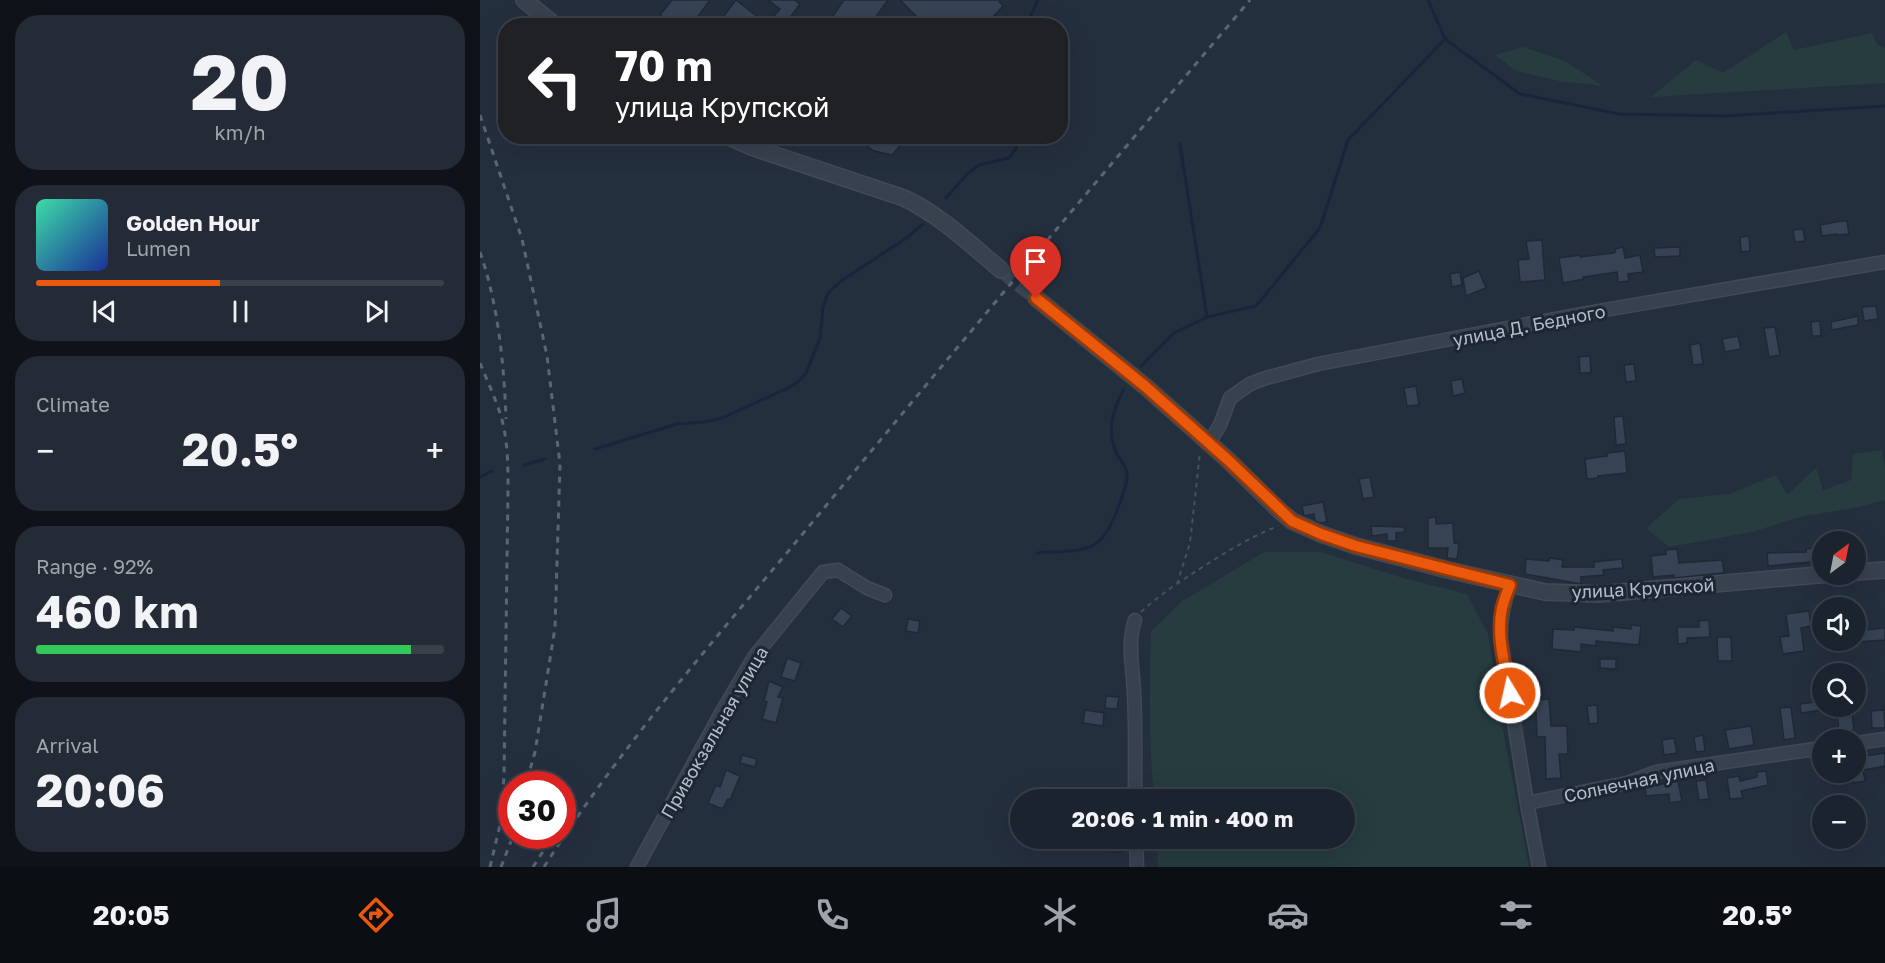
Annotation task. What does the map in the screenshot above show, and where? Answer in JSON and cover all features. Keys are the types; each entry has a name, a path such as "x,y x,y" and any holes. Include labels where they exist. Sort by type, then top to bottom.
{"street":[{"path":"524,0 546,18"},
{"path":"745,144 904,198 949,227 1001,270"},
{"name":"улица Д. Бедного","path":"1207,442 1220,425 1230,398 1250,384 1318,364 1576,315 1885,262"},
{"name":"улица Крупской","path":"1036,298 1146,387 1292,521 1321,534 1356,546 1545,592 1599,594 1812,575"},
{"name":"Привокзальная улица","path":"637,867 754,657 823,572 838,570 867,588 885,595"},
{"path":"1866,571 1885,570"},
{"path":"1510,585 1502,608 1501,641 1539,867"},
{"path":"1135,620 1131,631 1130,646 1134,694 1135,789"},
{"path":"1866,742 1885,739"},
{"name":"Солнечная улица","path":"1527,803 1627,783 1656,772 1812,749"},
{"path":"1136,849 1137,867"}],"path":[{"path":"1177,585 1190,543 1199,459 1207,442"},
{"path":"1135,620 1142,610 1245,541 1292,521"}],"green space":[{"path":"1786,32 1794,50 1872,33 1877,44 1885,48 1885,83 1651,97 1696,60 1723,73"},
{"path":"1523,47 1565,61 1603,86 1559,81 1516,71 1495,55"},
{"path":"1882,450 1885,468 1885,500 1854,508 1803,516 1752,532 1669,547 1646,528 1679,499 1729,494 1776,475 1787,495 1816,468 1823,490 1851,480 1853,454"},
{"path":"1264,552 1321,552 1403,578 1467,594 1488,634 1503,730 1529,867 1158,867 1157,849 1355,849 1355,789 1153,789 1150,715 1151,631 1181,602"}],"building":[{"path":"672,0 710,0 697,18 664,18 660,15"},
{"path":"736,0 759,18 722,18"},
{"path":"768,0 795,0 800,4 790,18 772,18 780,9"},
{"path":"844,0 888,0 875,18 832,18"},
{"path":"900,0 998,0 1003,6 992,18 918,18"},
{"path":"864,144 902,144 892,155 874,151"},
{"path":"1847,221 1849,234 1822,236 1820,225"},
{"path":"1803,229 1805,241 1795,242 1793,230"},
{"path":"1749,236 1750,251 1741,252 1740,237"},
{"path":"1542,240 1545,280 1520,282 1518,260 1529,259 1526,241"},
{"path":"1623,247 1625,258 1640,255 1643,272 1628,274 1629,281 1618,282 1617,272 1583,277 1584,279 1563,283 1559,258 1614,253 1615,249"},
{"path":"1680,247 1680,256 1655,257 1654,248"},
{"path":"1479,271 1486,288 1466,296 1463,278"},
{"path":"1460,272 1462,285 1452,287 1450,274"},
{"path":"1876,306 1878,319 1864,321 1862,307"},
{"path":"1858,316 1858,325 1832,330 1831,322"},
{"path":"1820,321 1821,336 1812,336 1811,322"},
{"path":"1775,327 1780,355 1769,357 1764,328"},
{"path":"1738,336 1741,349 1725,352 1722,339"},
{"path":"1700,343 1703,364 1693,365 1690,345"},
{"path":"1590,356 1591,373 1580,373 1579,357"},
{"path":"1634,364 1636,381 1626,382 1624,365"},
{"path":"1462,379 1465,393 1453,396 1451,381"},
{"path":"1416,386 1419,405 1407,406 1404,388"},
{"path":"1623,416 1626,444 1616,445 1614,417"},
{"path":"1625,451 1627,473 1587,479 1585,459"},
{"path":"1370,477 1374,497 1363,499 1359,479"},
{"path":"1323,502 1327,522 1315,521 1314,514 1304,516 1302,506"},
{"path":"1436,517 1436,524 1453,523 1454,543 1459,544 1457,559 1447,558 1448,548 1428,548 1428,518"},
{"path":"1371,526 1404,527 1405,532 1396,533 1396,541 1387,541 1387,534 1372,536"},
{"path":"1812,548 1812,562 1768,566 1767,553 1806,552 1806,549"},
{"path":"1677,549 1679,563 1722,560 1724,573 1674,578 1674,575 1653,577 1651,556 1666,554 1666,550"},
{"path":"1550,558 1563,560 1562,567 1594,567 1594,562 1622,559 1623,568 1603,570 1604,575 1581,577 1581,584 1525,574 1526,559 1549,561"},
{"path":"841,608 852,616 843,627 832,619"},
{"path":"1809,611 1811,626 1801,628 1804,651 1783,654 1780,637 1789,636 1786,614"},
{"path":"908,619 920,621 918,633 906,631"},
{"path":"1709,620 1710,637 1687,638 1687,643 1678,644 1677,627 1699,627 1699,621"},
{"path":"1631,625 1641,626 1639,645 1596,641 1596,646 1581,644 1581,652 1552,649 1553,629 1574,630 1574,627 1613,631 1613,627 1631,629"},
{"path":"1885,628 1885,640 1866,641 1866,630"},
{"path":"1717,637 1731,637 1732,661 1718,661"},
{"path":"787,658 801,663 795,681 781,677"},
{"path":"1600,659 1616,659 1616,669 1600,668"},
{"path":"769,681 783,687 778,697 783,698 776,723 762,719 767,702 764,701"},
{"path":"1106,696 1119,697 1117,709 1105,708"},
{"path":"1549,699 1551,726 1567,726 1568,754 1559,754 1561,778 1546,779 1545,737 1537,737 1534,700"},
{"path":"1812,702 1812,712 1801,713 1800,704"},
{"path":"1597,705 1598,723 1589,724 1587,706"},
{"path":"1791,707 1795,738 1784,740 1780,708"},
{"path":"1085,710 1104,713 1103,726 1083,723"},
{"path":"1884,710 1885,728 1872,728 1871,711"},
{"path":"1837,717 1853,717 1854,729 1839,729"},
{"path":"1751,726 1754,745 1729,749 1725,730"},
{"path":"1703,735 1705,751 1696,752 1694,737"},
{"path":"1674,738 1677,753 1664,755 1662,740"},
{"path":"1885,753 1885,766 1866,769 1866,756"},
{"path":"742,755 757,759 755,767 740,763"},
{"path":"726,770 740,776 730,800 728,799 723,808 720,808 708,803 716,785 720,787"},
{"path":"1766,771 1768,785 1741,791 1743,798 1730,799 1727,778 1739,776 1740,781 1757,777 1757,772"},
{"path":"1706,780 1709,799 1699,800 1696,781"},
{"path":"1678,781 1682,801 1670,803 1669,794 1646,796 1645,787"},
{"path":"1108,849 1121,849 1121,852 1108,852"}],"waterway":[{"path":"1030,18 1038,0"},
{"path":"1428,0 1445,39 1520,94 1619,114 1724,116 1885,106"},
{"path":"1141,366 1174,333 1207,317 1256,306 1320,228 1348,140 1445,39"},
{"path":"946,198 967,174 979,165 1009,158 1016,149 1016,144"},
{"path":"1180,144 1207,317"},
{"path":"595,449 677,424 722,418 798,382 806,373 820,338 823,308 828,293 841,281 908,237 923,224"},
{"path":"1037,553 1080,550 1090,547 1098,542 1112,522 1127,478 1127,471 1114,446 1111,429 1116,405 1124,389"},
{"path":"524,465 545,459"},
{"path":"480,477 492,471"}],"tunnel":[{"path":"1001,270 1036,298"}],"railway":[{"path":"544,867 575,820 676,686 1250,0"},
{"path":"480,115 522,239 547,356 560,464 555,628 535,752 530,771"},
{"path":"480,252 499,334 506,419"},
{"path":"480,363 503,424 508,473 504,777 500,825 490,867"},
{"path":"501,867 508,849"},
{"path":"533,867 545,849"}],"route":[{"path":"1036,298 1146,387 1292,521 1356,546 1510,585 1500,622 1510,693"}]}
